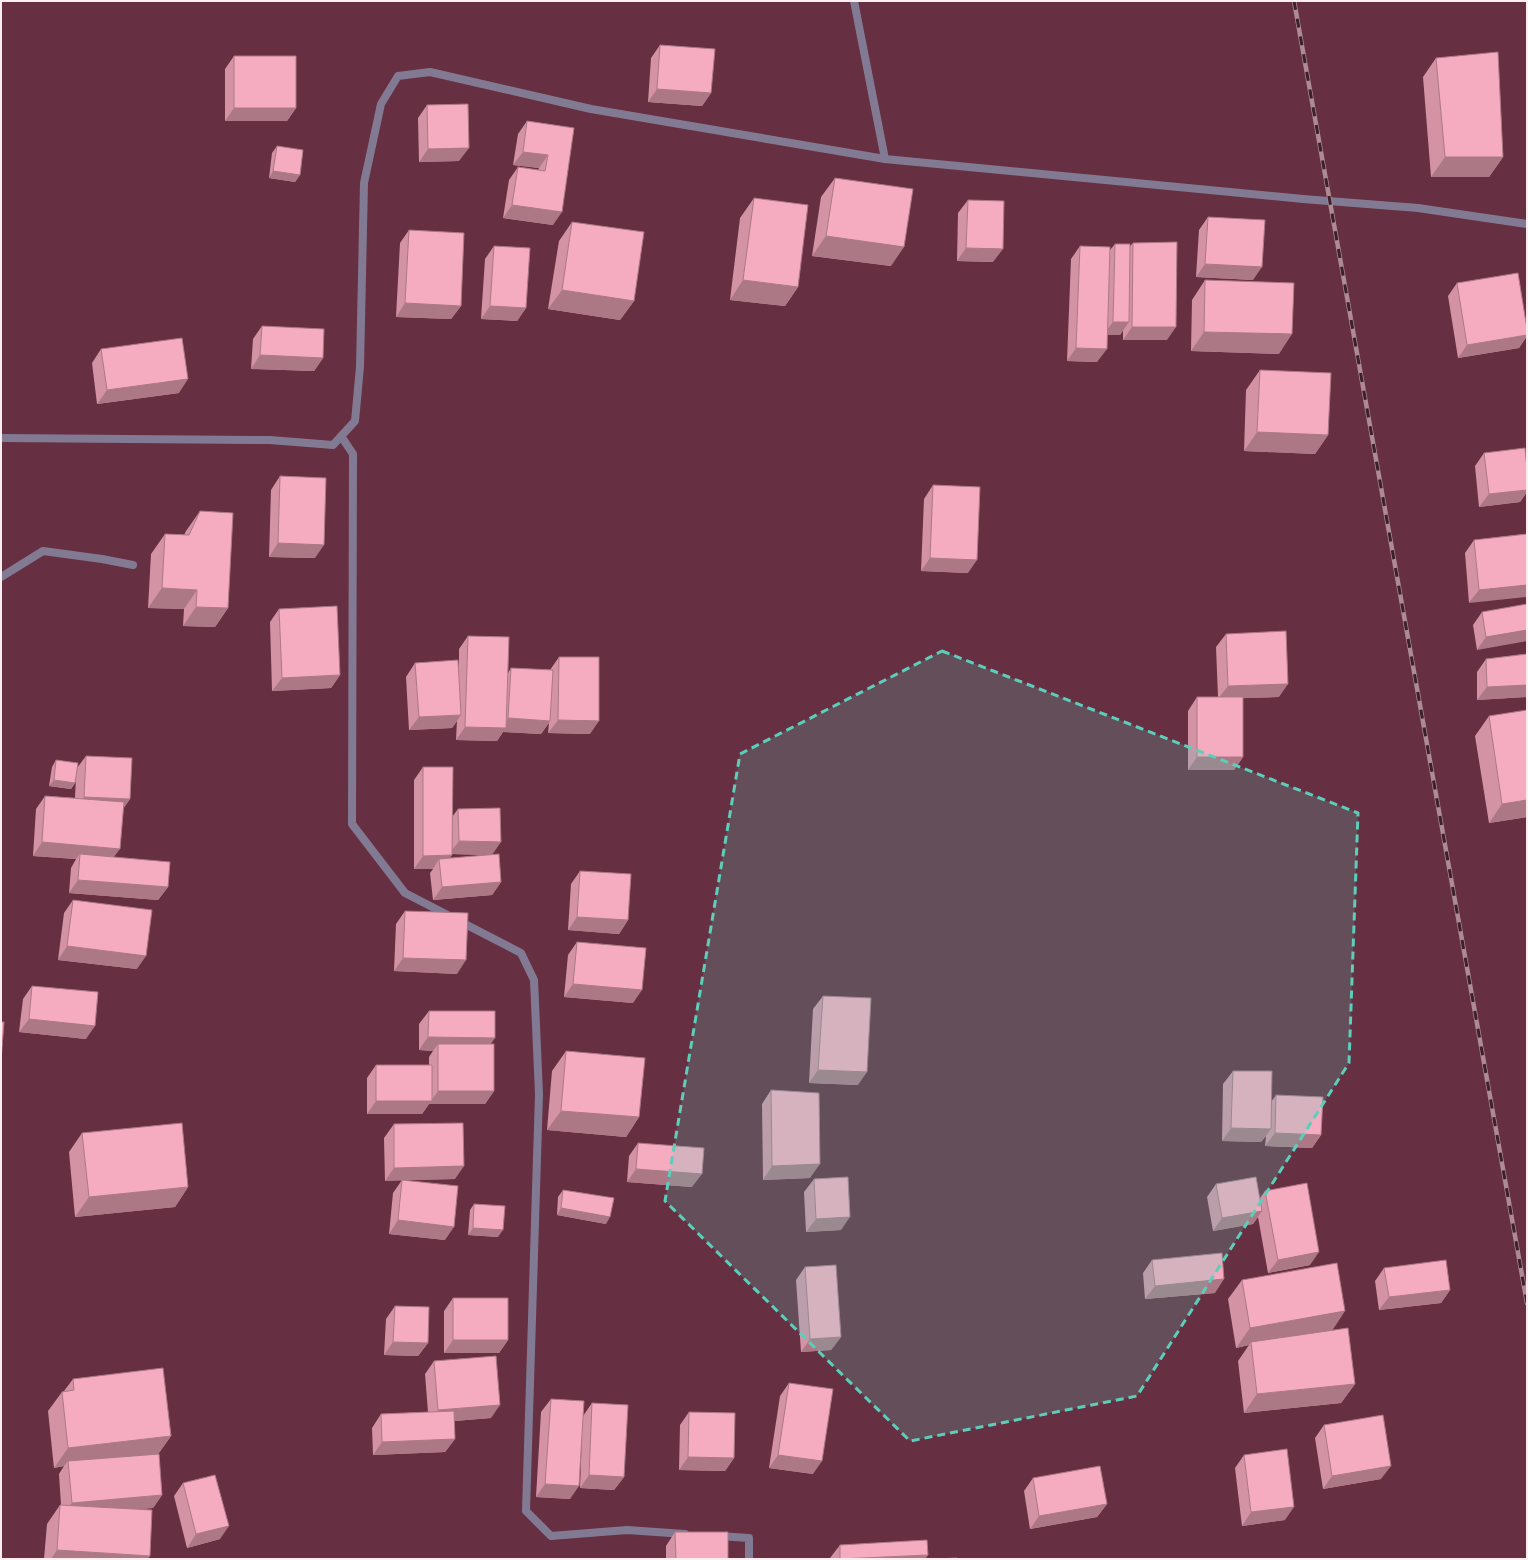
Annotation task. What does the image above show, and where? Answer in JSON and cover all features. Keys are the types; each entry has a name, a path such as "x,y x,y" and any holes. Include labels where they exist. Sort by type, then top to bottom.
{"street":[{"path":"854,1 885,159"},
{"path":"1,438 270,440 333,445 355,421 360,367 364,183 381,104 398,76 430,72 592,109 885,159 1303,199 1418,208 1527,224"},
{"path":"341,436 353,454 352,824 406,893 521,953 534,980 540,1094 526,1511 551,1536 627,1530 695,1534"},
{"path":"1,577 43,551 133,565"},
{"path":"710,1536 749,1538 749,1559"}],"highlighted area":[{"path":"942,651 1358,813 1349,1063 1137,1396 910,1441 665,1201 740,754"}],"building":[{"path":"660,45 715,49 711,93 657,89"},
{"path":"1498,52 1503,157 1445,157 1436,58"},
{"path":"234,56 296,56 296,108 234,108"},
{"path":"468,104 469,148 428,149 427,105"},
{"path":"527,121 574,128 562,212 512,205 518,167 545,171 548,155 523,152"},
{"path":"277,146 303,150 300,175 273,171"},
{"path":"835,178 913,189 904,247 826,236"},
{"path":"754,198 808,205 798,287 743,280"},
{"path":"968,200 1004,201 1003,249 966,248"},
{"path":"1208,217 1265,220 1262,267 1205,264"},
{"path":"572,222 644,232 634,301 562,290"},
{"path":"409,230 464,233 461,306 405,303"},
{"path":"1177,242 1176,327 1132,327 1133,243"},
{"path":"1115,244 1130,244 1129,322 1113,322"},
{"path":"494,246 530,248 526,308 490,306"},
{"path":"1080,246 1110,247 1107,349 1076,348"},
{"path":"1518,273 1527,335 1467,345 1457,283"},
{"path":"1205,280 1294,283 1292,334 1204,332"},
{"path":"262,326 324,329 323,358 260,355"},
{"path":"182,338 188,379 107,390 101,349"},
{"path":"1260,370 1331,373 1328,435 1257,432"},
{"path":"1525,448 1527,490 1489,494 1484,453"},
{"path":"280,476 326,478 324,545 278,543"},
{"path":"933,485 980,487 977,560 930,558"},
{"path":"200,511 233,513 228,608 196,607 197,590 162,588 165,534 189,535"},
{"path":"1527,534 1527,585 1479,590 1474,540"},
{"path":"1527,604 1527,630 1486,637 1482,612"},
{"path":"337,606 340,675 282,678 279,609"},
{"path":"1286,631 1288,684 1228,686 1226,634"},
{"path":"468,636 509,637 506,728 465,727"},
{"path":"1527,654 1527,685 1487,687 1486,659"},
{"path":"559,657 599,657 599,721 558,720"},
{"path":"458,660 461,715 419,717 415,663"},
{"path":"511,668 553,670 550,721 508,718"},
{"path":"1197,697 1243,697 1243,757 1197,757"},
{"path":"1527,710 1527,800 1502,804 1489,716"},
{"path":"86,756 132,758 130,799 84,797"},
{"path":"56,760 78,763 75,783 54,780"},
{"path":"423,767 453,767 452,855 423,856"},
{"path":"45,796 124,802 120,849 42,842"},
{"path":"500,808 501,842 459,841 458,809"},
{"path":"80,854 170,862 168,887 78,880"},
{"path":"499,854 501,882 442,887 439,859"},
{"path":"580,871 631,874 628,920 577,917"},
{"path":"73,900 152,910 146,956 67,946"},
{"path":"405,911 468,913 466,960 403,958"},
{"path":"577,942 646,948 642,990 573,984"},
{"path":"32,986 98,992 95,1026 29,1019"},
{"path":"823,996 871,998 867,1072 818,1070"},
{"path":"429,1011 495,1011 495,1038 428,1037"},
{"path":"1,1022 4,1022 1,1061"},
{"path":"438,1044 494,1044 494,1091 438,1091"},
{"path":"566,1051 645,1058 639,1117 561,1111"},
{"path":"376,1065 432,1065 432,1101 376,1101"},
{"path":"1233,1071 1272,1071 1271,1129 1231,1128"},
{"path":"771,1090 819,1093 820,1164 772,1166"},
{"path":"1276,1095 1323,1097 1321,1135 1275,1133"},
{"path":"182,1123 188,1187 89,1197 82,1133"},
{"path":"463,1123 464,1166 394,1168 394,1124"},
{"path":"638,1143 704,1148 702,1174 636,1169"},
{"path":"848,1177 850,1217 816,1219 814,1179"},
{"path":"1256,1177 1262,1211 1222,1218 1216,1184"},
{"path":"402,1180 458,1186 454,1227 398,1220"},
{"path":"1307,1183 1319,1252 1278,1260 1265,1191"},
{"path":"563,1190 614,1198 610,1217 561,1208"},
{"path":"474,1204 505,1206 503,1230 473,1228"},
{"path":"1222,1253 1224,1279 1155,1286 1152,1260"},
{"path":"1446,1260 1450,1290 1389,1297 1384,1268"},
{"path":"1337,1263 1345,1311 1250,1328 1242,1280"},
{"path":"836,1265 841,1337 810,1339 805,1267"},
{"path":"453,1298 508,1298 508,1340 453,1340"},
{"path":"395,1306 429,1307 428,1343 393,1342"},
{"path":"1348,1328 1355,1384 1257,1394 1251,1342"},
{"path":"496,1356 500,1405 438,1410 434,1361"},
{"path":"163,1368 171,1436 68,1448 62,1392 74,1390 73,1379"},
{"path":"789,1383 833,1389 822,1461 778,1455"},
{"path":"551,1399 584,1401 579,1486 545,1484"},
{"path":"592,1403 628,1405 624,1477 589,1475"},
{"path":"454,1411 455,1439 382,1442 381,1414"},
{"path":"689,1412 735,1413 734,1458 688,1457"},
{"path":"1383,1415 1391,1466 1332,1476 1324,1425"},
{"path":"1287,1449 1294,1507 1251,1512 1244,1455"},
{"path":"159,1454 162,1495 72,1503 68,1461"},
{"path":"1100,1466 1107,1504 1039,1516 1033,1478"},
{"path":"215,1475 229,1526 196,1534 183,1483"},
{"path":"60,1505 152,1510 150,1556 57,1550"},
{"path":"675,1532 728,1532 728,1559 676,1559"},
{"path":"927,1540 928,1555 840,1559 840,1545"},
{"path":"957,1558 957,1559 936,1559"}],"railway":[{"path":"1294,1 1527,1303"}]}
